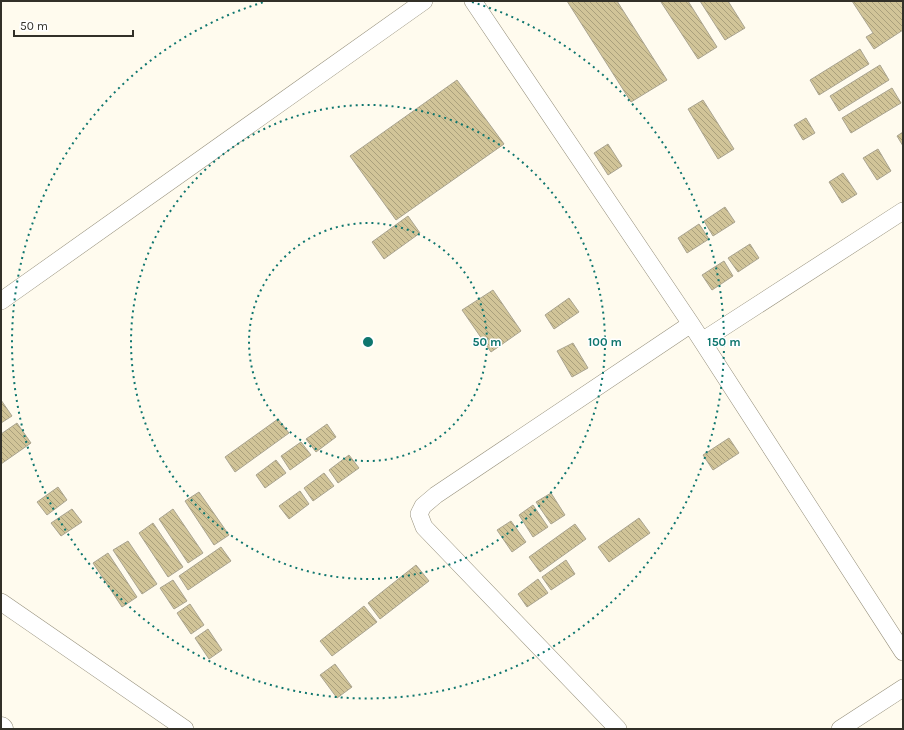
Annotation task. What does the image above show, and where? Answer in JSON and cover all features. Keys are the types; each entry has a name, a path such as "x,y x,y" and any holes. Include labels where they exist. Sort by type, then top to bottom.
{"street":[{"path":"1,301 424,1"},
{"path":"473,1 691,324 903,652"},
{"path":"702,342 903,211"},
{"path":"618,729 424,527 419,514 423,506 436,494 691,324"},
{"path":"1,602 185,729"},
{"path":"840,729 903,688"}],"building":[{"path":"567,1 617,1 667,80 631,102"},
{"path":"688,1 717,47 698,59 661,2"},
{"path":"700,1 728,1 745,28 725,40"},
{"path":"852,1 903,1 903,30 874,49 866,37 873,33"},
{"path":"860,49 869,64 819,95 810,80"},
{"path":"880,65 889,80 839,111 830,96"},
{"path":"457,80 504,144 396,220 350,156"},
{"path":"892,88 901,103 851,133 842,118"},
{"path":"703,100 734,149 718,159 688,109"},
{"path":"806,118 815,133 803,140 794,125"},
{"path":"903,132 903,146 897,136"},
{"path":"608,144 622,166 608,175 594,153"},
{"path":"878,149 891,171 877,180 863,158"},
{"path":"843,173 857,194 842,203 829,182"},
{"path":"725,207 735,222 713,236 704,221"},
{"path":"408,216 420,233 384,259 372,242"},
{"path":"699,224 709,239 687,253 678,238"},
{"path":"750,244 759,258 738,272 728,258"},
{"path":"724,261 733,276 712,290 702,275"},
{"path":"493,290 521,331 491,352 462,310"},
{"path":"569,298 579,312 554,329 545,315"},
{"path":"573,343 588,368 572,377 557,351"},
{"path":"1,400 12,416 1,423"},
{"path":"278,419 289,433 235,472 225,457"},
{"path":"17,423 31,443 1,464 1,434"},
{"path":"327,424 336,437 316,452 306,439"},
{"path":"729,438 739,453 713,470 703,455"},
{"path":"301,442 311,455 290,470 281,456"},
{"path":"349,455 359,468 338,483 329,470"},
{"path":"276,460 286,473 265,488 256,475"},
{"path":"324,473 334,486 313,501 304,488"},
{"path":"58,487 67,500 47,515 37,502"},
{"path":"300,491 309,504 289,519 279,506"},
{"path":"199,492 229,535 214,545 185,501"},
{"path":"551,493 565,515 551,524 536,502"},
{"path":"533,505 548,527 533,537 519,515"},
{"path":"72,509 82,522 61,536 51,523"},
{"path":"173,509 203,553 188,563 159,519"},
{"path":"639,518 650,533 609,562 598,547"},
{"path":"511,521 526,542 512,552 497,530"},
{"path":"153,523 183,567 168,577 139,533"},
{"path":"575,524 586,539 540,572 529,557"},
{"path":"128,541 157,584 142,594 113,550"},
{"path":"221,547 231,561 188,590 179,576"},
{"path":"108,553 137,597 122,607 93,563"},
{"path":"566,560 575,574 551,590 542,577"},
{"path":"416,565 429,581 380,619 368,603"},
{"path":"538,579 548,593 527,607 518,594"},
{"path":"173,580 187,601 174,609 160,588"},
{"path":"190,604 204,625 191,634 177,613"},
{"path":"364,606 377,622 332,656 320,641"},
{"path":"208,629 222,650 209,659 195,638"},
{"path":"335,664 352,687 337,698 320,675"}]}
